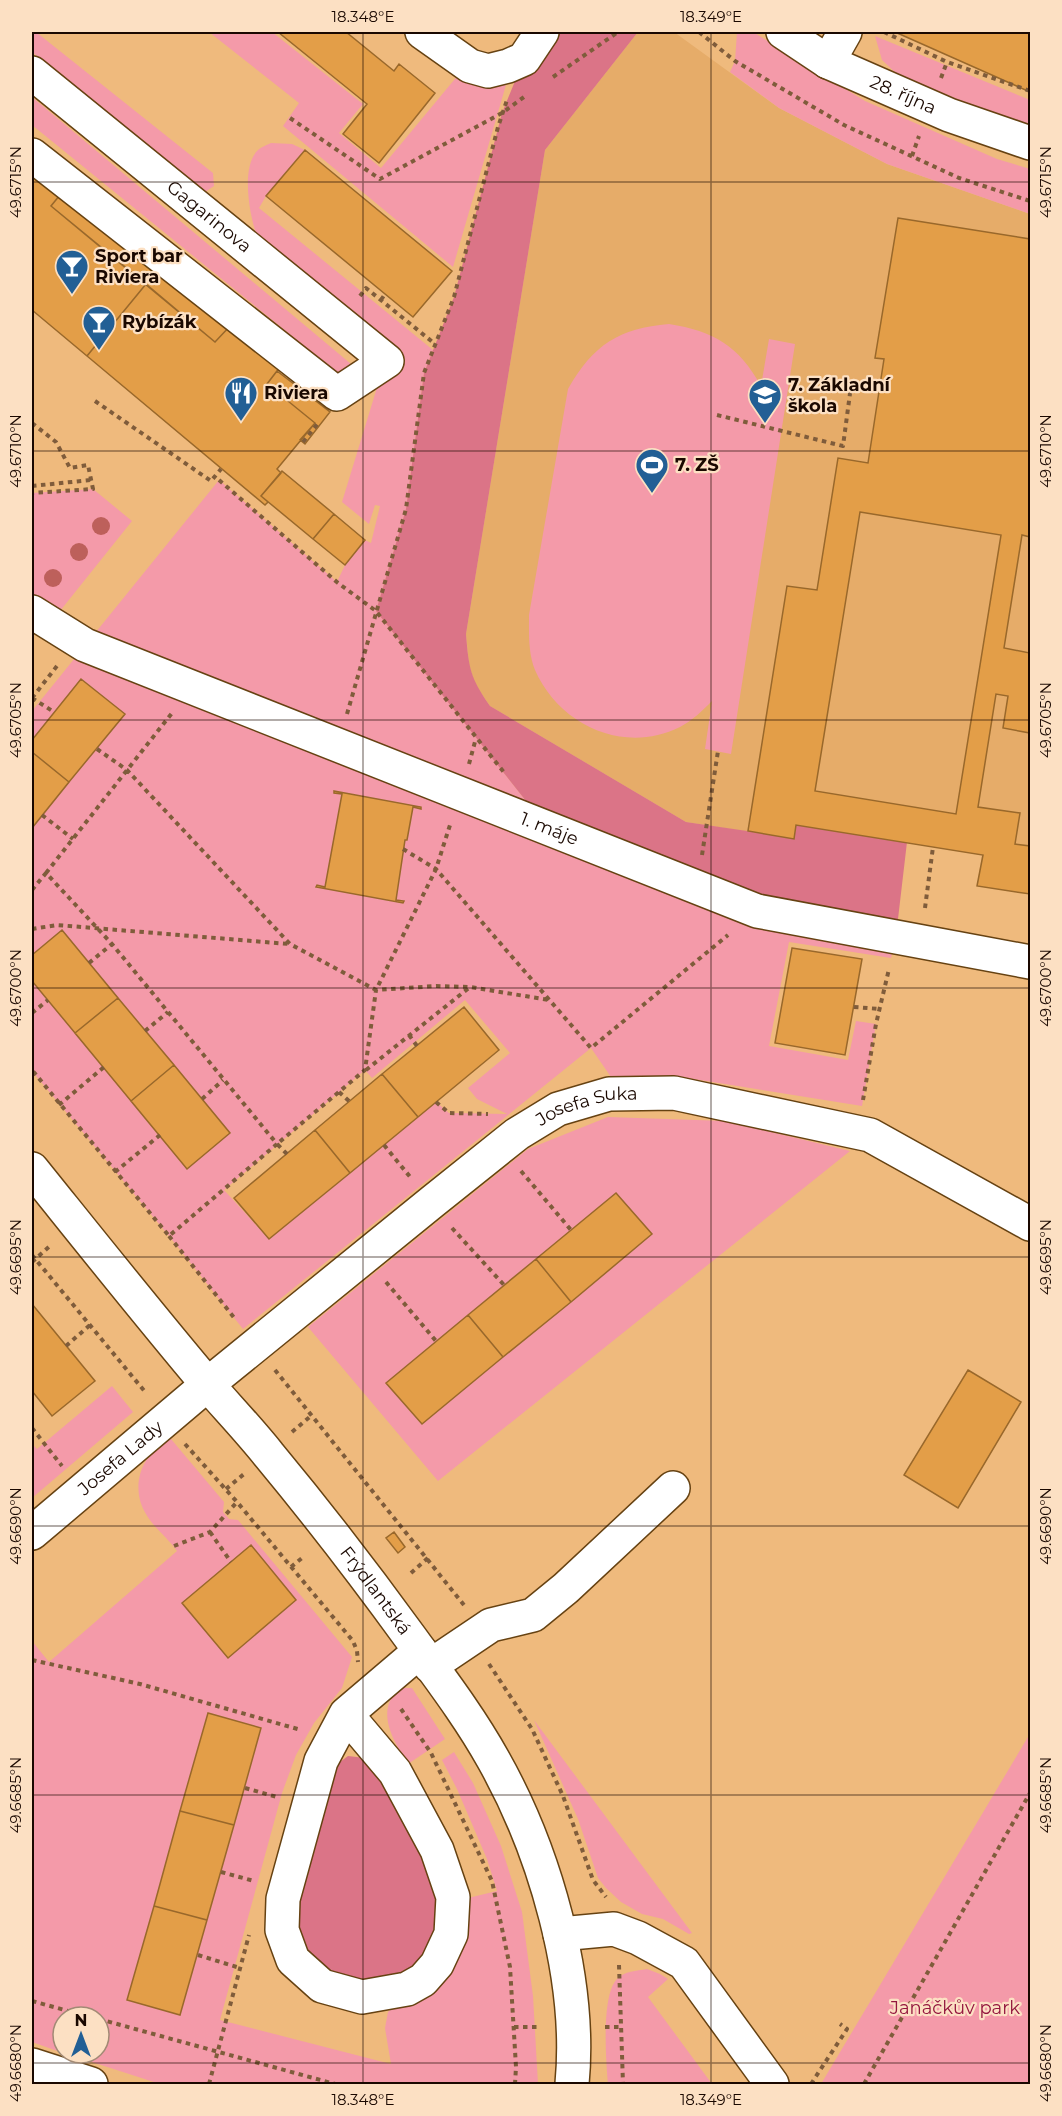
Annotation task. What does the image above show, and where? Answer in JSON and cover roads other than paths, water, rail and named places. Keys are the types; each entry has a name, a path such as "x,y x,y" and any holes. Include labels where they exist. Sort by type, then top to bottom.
{"street":[{"path":"422,32 470,66 488,71 524,59 542,32"},
{"name":"28. října","path":"783,32 828,62 949,115 1030,143"},
{"path":"828,62 845,32"},
{"name":"Gagarinova","path":"32,73 387,361 338,394 32,155"},
{"name":"1. máje","path":"32,612 82,643 757,910 1030,962"},
{"name":"Josefa Suka","path":"208,1384 517,1134 558,1109 609,1094 674,1093 870,1135 1030,1224"},
{"name":"Frýdlantská","path":"32,1169 326,1525 455,1697 475,1728 512,1796 532,1843 560,1934 567,1970 573,2027 572,2085"},
{"name":"Josefa Lady","path":"32,1533 208,1384"},
{"path":"346,1714 395,1772 437,1850 453,1897 451,1934 437,1964 423,1980 407,1989 362,1997 322,1986 294,1960 282,1930 283,1899 321,1761 346,1714 425,1658 476,1636 491,1625 533,1615 566,1588 673,1488"},
{"path":"560,1934 614,1929 638,1938 684,1963 772,2085"},
{"path":"32,2065 91,2085"}],"place":[{"name":"Sport bar Riviera","path":"72,295"},
{"name":"Rybízák","path":"99,351"},
{"name":"Riviera","path":"241,422"},
{"name":"7. Základní škola","path":"765,424"},
{"name":"7. ZŠ","path":"652,494"}],"park label":[{"name":"Janáčkův park","path":"955,2008"}]}
